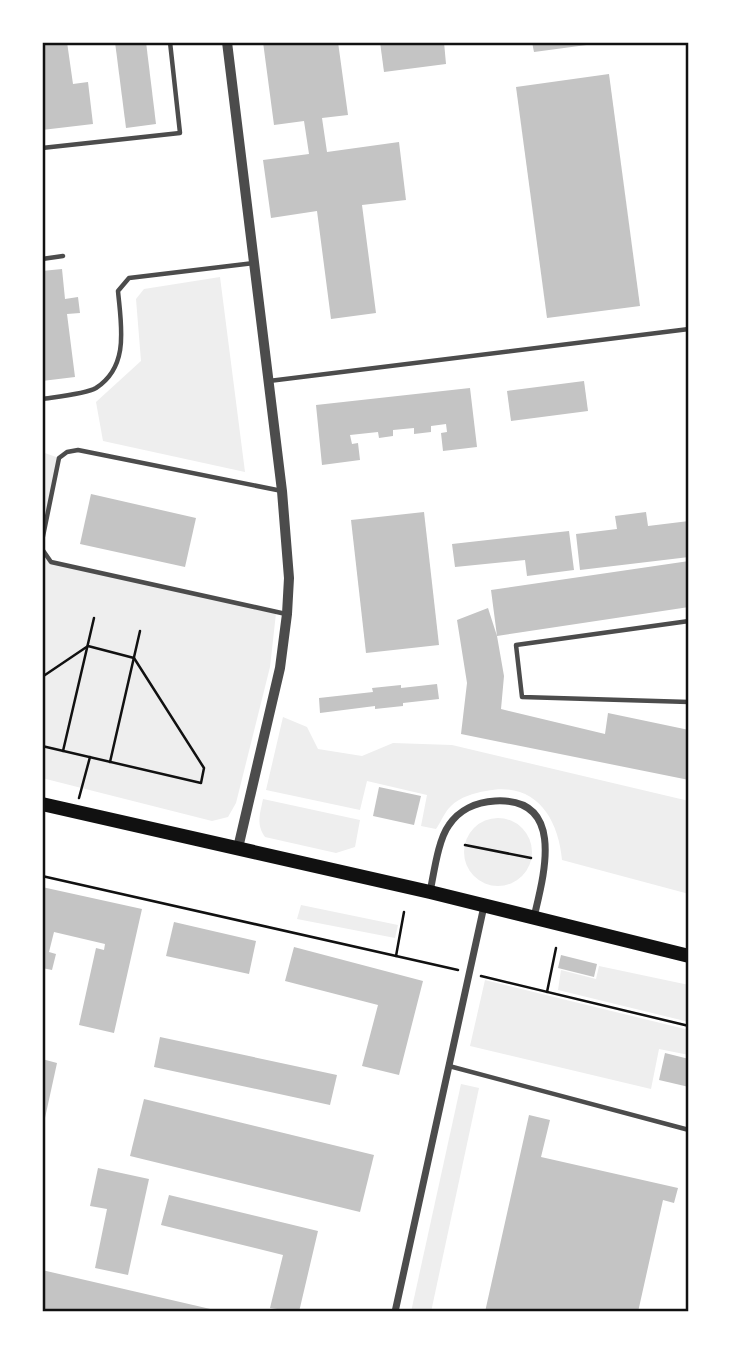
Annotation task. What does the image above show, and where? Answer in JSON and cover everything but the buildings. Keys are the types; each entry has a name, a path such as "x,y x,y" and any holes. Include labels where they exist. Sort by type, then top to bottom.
{"main road":[{"path":"42,804 430,892 689,956"}],"street":[{"path":"227,42 282,491 289,578 280,668 238,848"},
{"path":"430,892 444,833 457,815 474,804 487,801 516,802 535,815 547,849 544,878 534,917"},
{"path":"396,1312 484,906"}],"lane":[{"path":"42,148 180,133 170,42"},
{"path":"42,259 63,256"},
{"path":"42,399 95,388 116,368 123,339 118,291 129,278 254,263"},
{"path":"268,381 689,329"},
{"path":"42,541 59,458 67,452 78,450 282,491"},
{"path":"42,549 51,562 287,614"},
{"path":"689,621 516,645 522,697 689,702"},
{"path":"449,1066 689,1130"}],"path":[{"path":"63,751 94,618"},
{"path":"110,762 140,631"},
{"path":"42,677 88,646 134,658 204,768 201,783 42,746"},
{"path":"75,812 90,757"},
{"path":"465,845 531,858"},
{"path":"42,876 689,1026"},
{"path":"396,956 404,912"},
{"path":"547,992 556,948"}],"shaded area":[{"path":"220,277 245,472 103,441 96,402 141,361 136,299 144,289"},
{"path":"42,452 59,458 42,541"},
{"path":"42,549 51,562 276,613 270,667 236,803 228,817 212,821 42,778"},
{"path":"283,717 307,727 318,749 362,756 393,743 452,745 689,801 689,894 562,860 560,844 549,816 540,805 518,791 486,791 463,798 449,808 436,829 421,826 427,795 367,781 360,810 266,790"},
{"path":"263,799 360,820 355,847 336,853 265,837 260,823"},
{"path":"498,818 511,821 522,828 529,839 532,852 529,865 522,876 511,883 498,886 485,883 474,876 467,865 464,852 467,839 474,828 485,821"},
{"path":"301,905 398,925 395,938 297,919"},
{"path":"599,966 689,985 689,1022 558,990 561,970 596,979"},
{"path":"485,980 689,1030 689,1055 659,1049 651,1089 470,1046"},
{"path":"461,1084 479,1088 431,1312 411,1312"}]}
